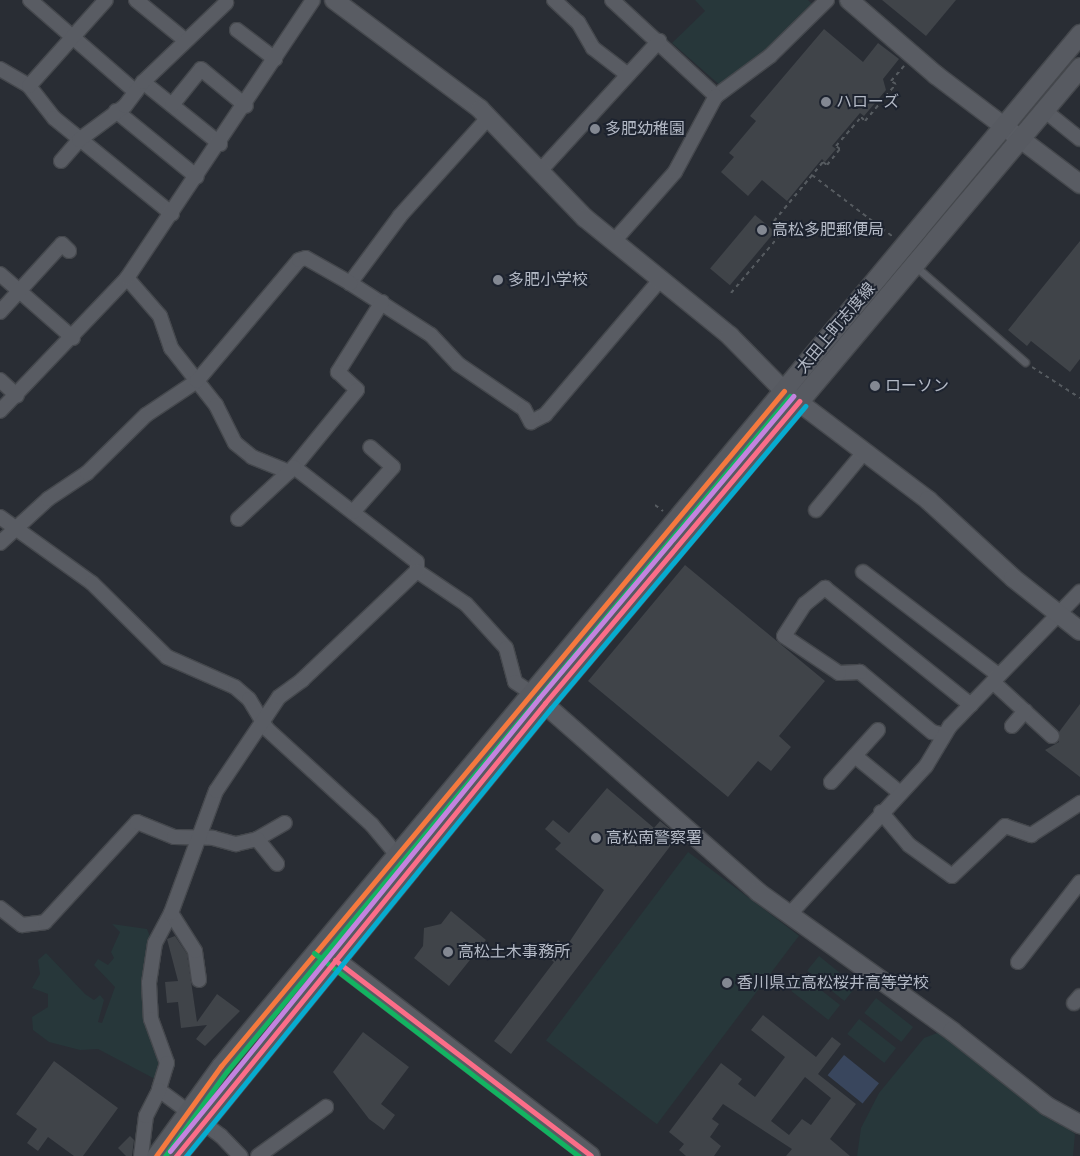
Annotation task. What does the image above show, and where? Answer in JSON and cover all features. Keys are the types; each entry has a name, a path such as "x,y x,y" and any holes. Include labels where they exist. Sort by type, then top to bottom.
{"main road":[{"name":"太田上町志度線","path":"176,1156 195,1114 319,947 410,851 791,396 1002,126 1080,34"},
{"name":"太田上町志度線","path":"791,396 913,264 1080,67"},
{"name":"太田上町志度線","path":"156,1156 335,960 410,851"}],"street":[{"path":"30,0 72,36 139,87 172,105 220,144"},
{"path":"29,86 106,0"},
{"path":"136,0 184,40"},
{"path":"0,411 73,338 127,278 246,106 314,0"},
{"path":"334,0 489,118 539,172 614,241 730,336 791,396 954,520 1056,613 1080,631"},
{"path":"612,0 659,41 716,96"},
{"path":"614,241 675,172 716,96 770,56 827,0"},
{"path":"849,0 1002,126 1080,184"},
{"path":"61,162 79,140 116,111 184,40 226,3"},
{"path":"562,3 578,22 593,48 628,75"},
{"path":"237,30 275,60"},
{"path":"539,172 659,41"},
{"path":"0,69 29,86 79,140 90,143 172,214"},
{"path":"172,105 201,69 246,106"},
{"path":"1044,110 1080,139"},
{"path":"116,111 197,177"},
{"path":"350,283 400,216 489,118"},
{"path":"0,312 62,244 69,251"},
{"path":"0,543 15,527 87,473 146,416 197,381 299,260 306,258 350,283 431,335 458,364 524,410 531,422 545,415 660,280"},
{"path":"0,274 21,290 73,338"},
{"path":"127,278 160,316 171,348 216,405 234,442 252,457 292,469 353,512 417,562 417,571 263,716 216,791 196,839 171,913 155,943 149,983 151,1019 167,1063 159,1090 146,1116 141,1156"},
{"path":"238,520 292,469 357,390 338,372 382,302"},
{"path":"0,380 17,396"},
{"path":"353,512 392,467 370,447"},
{"path":"816,510 865,452"},
{"path":"0,517 92,583 167,657 235,687 263,716 267,730 372,826 410,851"},
{"path":"417,571 466,604 506,648 515,682 539,698 716,859 789,914 952,1030 1047,1106 1080,1124"},
{"path":"864,572 996,678 1025,711 1052,736"},
{"path":"944,735 932,732 860,672 838,673 784,636 805,604 825,588 971,705"},
{"path":"789,914 899,792 926,766 944,735 971,705 1056,613 1080,592"},
{"path":"1012,726 1025,711"},
{"path":"832,782 878,730"},
{"path":"855,756 899,792"},
{"path":"881,812 910,845 952,876 1005,826 1031,835 1080,803"},
{"path":"0,908 22,925 45,922 137,822 174,837 236,844 257,839 285,822"},
{"path":"257,839 277,864"},
{"path":"1018,962 1080,882"},
{"path":"171,913 195,951 199,980"},
{"path":"319,947 590,1156"},
{"path":"159,1090 195,1114 240,1156"},
{"path":"258,1156 326,1107"}],"lane":[{"path":"913,264 1025,362"}],"path":[{"path":"731,292 784,230 774,221 812,175 840,150 836,146 861,117 865,121 914,54"},
{"path":"812,175 894,237"},
{"path":"1025,362 1080,398"}],"shaded area":[{"path":"695,0 808,0 812,4 768,53 722,87 672,43 705,11"},
{"path":"688,852 799,936 657,1124 546,1040"},
{"path":"112,924 147,929 151,939 162,1066 155,1079 98,1049 80,1050 49,1042 33,1030 32,1017 48,1007 48,994 32,988 40,974 38,960 46,953 85,994 94,1000 100,995 104,1000 98,1022 102,1023 115,987 94,965 98,959 108,965 114,958 111,952 120,932"},
{"path":"819,956 856,986 844,1001 807,971"},
{"path":"803,976 840,1005 828,1020 791,991"},
{"path":"876,998 913,1027 901,1042 864,1013"},
{"path":"859,1019 896,1048 884,1063 847,1034"},
{"path":"940,1032 1075,1134 1073,1156 857,1156 861,1128 879,1093 924,1038"}],"water":[{"path":"844,1055 879,1083 863,1104 828,1075"}],"building":[{"path":"882,0 956,0 926,36"},
{"path":"824,29 863,62 878,43 899,59 883,79 886,90 864,116 860,113 832,146 836,149 825,162 822,159 787,201 762,180 748,196 721,172 734,157 729,153 756,121 750,116"},
{"path":"755,215 775,232 730,285 710,269"},
{"path":"1080,241 1080,359 1070,372 1031,341 1027,346 1008,330"},
{"path":"685,565 825,681 779,736 791,747 771,771 758,761 728,797 588,681"},
{"path":"1080,704 1080,777 1045,750 1059,742 1059,732"},
{"path":"607,788 654,828 660,821 678,836 511,1054 494,1041 554,962 546,956 558,940 566,947 604,890 555,849 561,843 545,829 553,820 569,833"},
{"name":"高松土木事務所","path":"451,911 486,940 449,986 414,958 423,946 424,928 441,924"},
{"path":"175,936 187,954 197,1022 217,994 240,1011 205,1046 196,1039 207,1025 181,1028 178,1002 167,1003 165,982 178,981 167,939"},
{"path":"763,1015 816,1057 832,1037 841,1044 818,1074 856,1104 830,1139 850,1156 786,1156 792,1149 723,1104 712,1119 719,1124 710,1137 721,1146 714,1156 686,1156 679,1150 684,1144 669,1132 721,1063 742,1079 738,1084 755,1097 785,1057 751,1030","holes":["805,1077 831,1098 811,1125 802,1119 789,1135 771,1121"]},
{"path":"363,1032 409,1067 381,1104 395,1115 384,1130 369,1119 333,1072"},
{"path":"54,1061 118,1108 83,1156 74,1156 48,1137 38,1151 27,1143 37,1129 16,1114"},
{"path":"130,1136 134,1140 132,1156 126,1156 118,1148"}],"transit line":[{"path":"156,1156 221,1066 784,391"},
{"path":"165,1156 227,1071 790,396"},
{"path":"170,1151 539,698 793,396"},
{"path":"176,1156 545,703 799,401"},
{"path":"186,1156 551,708 805,406"},
{"path":"314,953 579,1156"},
{"path":"335,960 591,1156"}],"place":[{"name":"ハローズ","path":"826,102"},
{"name":"多肥幼稚園","path":"595,129"},
{"name":"高松多肥郵便局","path":"762,230"},
{"name":"多肥小学校","path":"498,280"},
{"name":"ローソン","path":"875,386"},
{"name":"高松南警察署","path":"596,838"},
{"name":"高松土木事務所","path":"448,952"},
{"name":"香川県立高松桜井高等学校","path":"727,983"}]}
